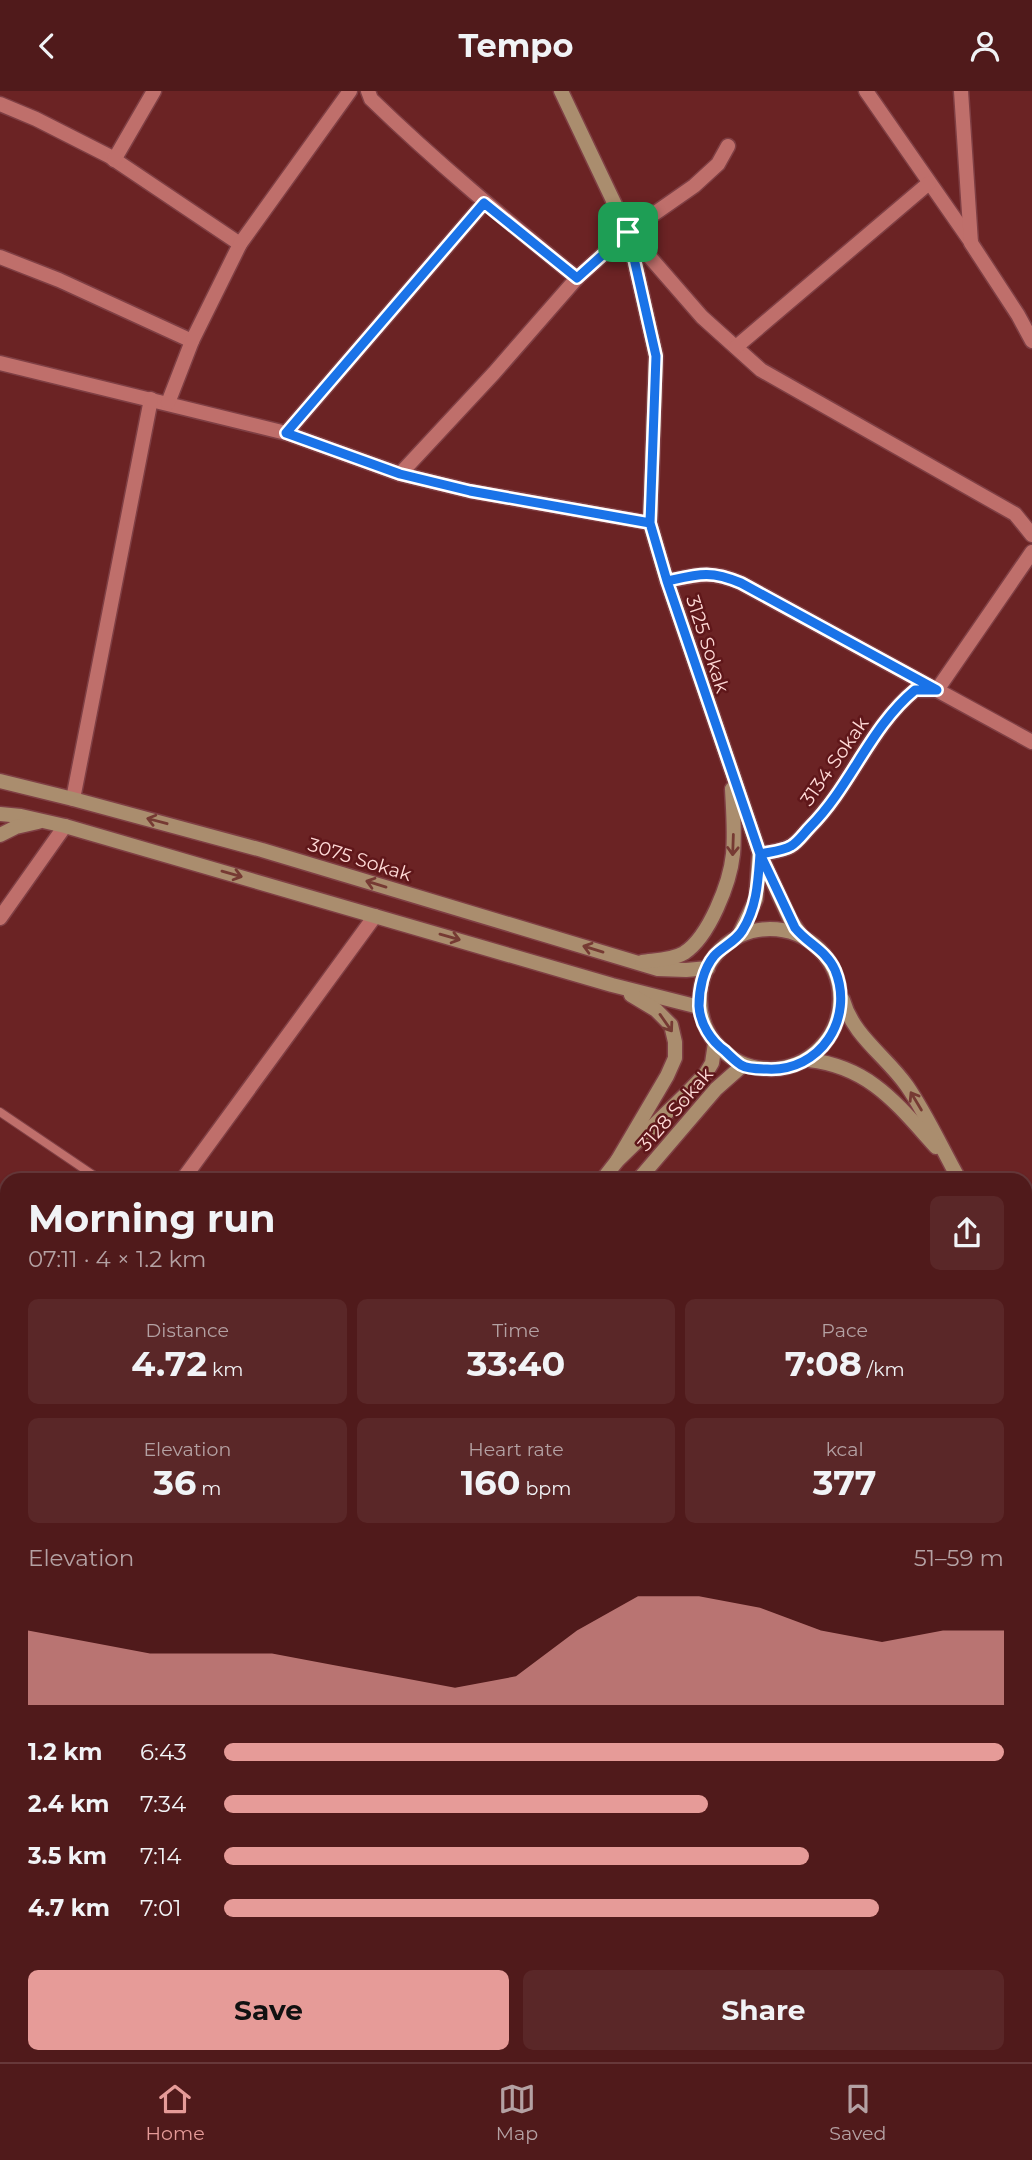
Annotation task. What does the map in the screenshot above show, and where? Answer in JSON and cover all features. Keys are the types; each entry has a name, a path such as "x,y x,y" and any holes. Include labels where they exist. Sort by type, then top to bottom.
{"street":[{"path":"114,160 154,91"},
{"path":"168,403 192,341 240,244 350,91"},
{"path":"368,91 371,99 484,203 577,278"},
{"name":"3125 Sokak","path":"561,91 628,232 656,356 650,523 732,777 760,854 790,919 801,935"},
{"path":"866,91 971,243 1025,315 1032,341"},
{"path":"961,91 971,243"},
{"path":"0,104 36,119 114,160 240,244"},
{"path":"400,474 577,278 628,232 694,186 718,164 727,146"},
{"path":"736,347 929,183"},
{"path":"286,433 484,203"},
{"path":"628,232 702,317 761,370 1015,515 1032,535"},
{"path":"0,257 192,341"},
{"path":"0,363 286,433 400,474 470,491 650,523"},
{"path":"74,799 151,399"},
{"path":"937,690 1032,552"},
{"path":"667,581 701,574 725,577 741,583 1032,742"},
{"name":"3134 Sokak","path":"760,854 791,846 815,822 837,795 903,699 915,690 937,690"},
{"name":"3125 Sokak","path":"639,962 671,958 684,953 702,936 722,891 733,855 732,777"},
{"name":"3075 Sokak","path":"0,781 262,850 658,969 673,971 708,968"},
{"path":"0,814 65,826 612,985 699,1007"},
{"path":"0,835 24,824 45,821"},
{"path":"0,918 65,826"},
{"name":"3125 Sokak","path":"739,935 756,899 760,854"},
{"path":"187,1173 376,916"},
{"path":"840,991 840,1013 832,1034 818,1052 809,1060 778,1070 742,1066 715,1043 704,1026 699,1007 702,978 713,957 739,935 753,930 777,929 801,935 821,949 834,969 850,1019 865,1040 907,1086 956,1173"},
{"name":"3128 Sokak","path":"608,1173 667,1076 675,1058 671,1025 656,1010 612,985"},
{"name":"3128 Sokak","path":"617,1161 706,1073 712,1063 715,1043"},
{"path":"809,1060 844,1067 875,1084 949,1161"},
{"name":"3128 Sokak","path":"644,1173 716,1089 742,1066"}],"lane":[{"path":"0,1112 90,1173"}],"route":[{"path":"628,232 577,278 484,203 286,433 400,474 470,491 650,523 667,581 732,777 760,854 756,899 751,912 739,935 713,957 702,978 699,1007 704,1026 715,1043 742,1066 778,1070 809,1060 818,1052 832,1034 840,1013 840,991 834,969 821,949 795,928 760,854 791,846 815,822 837,795 903,699 915,690 937,690 741,583 713,574 667,581 650,523 656,356 628,232"}]}
